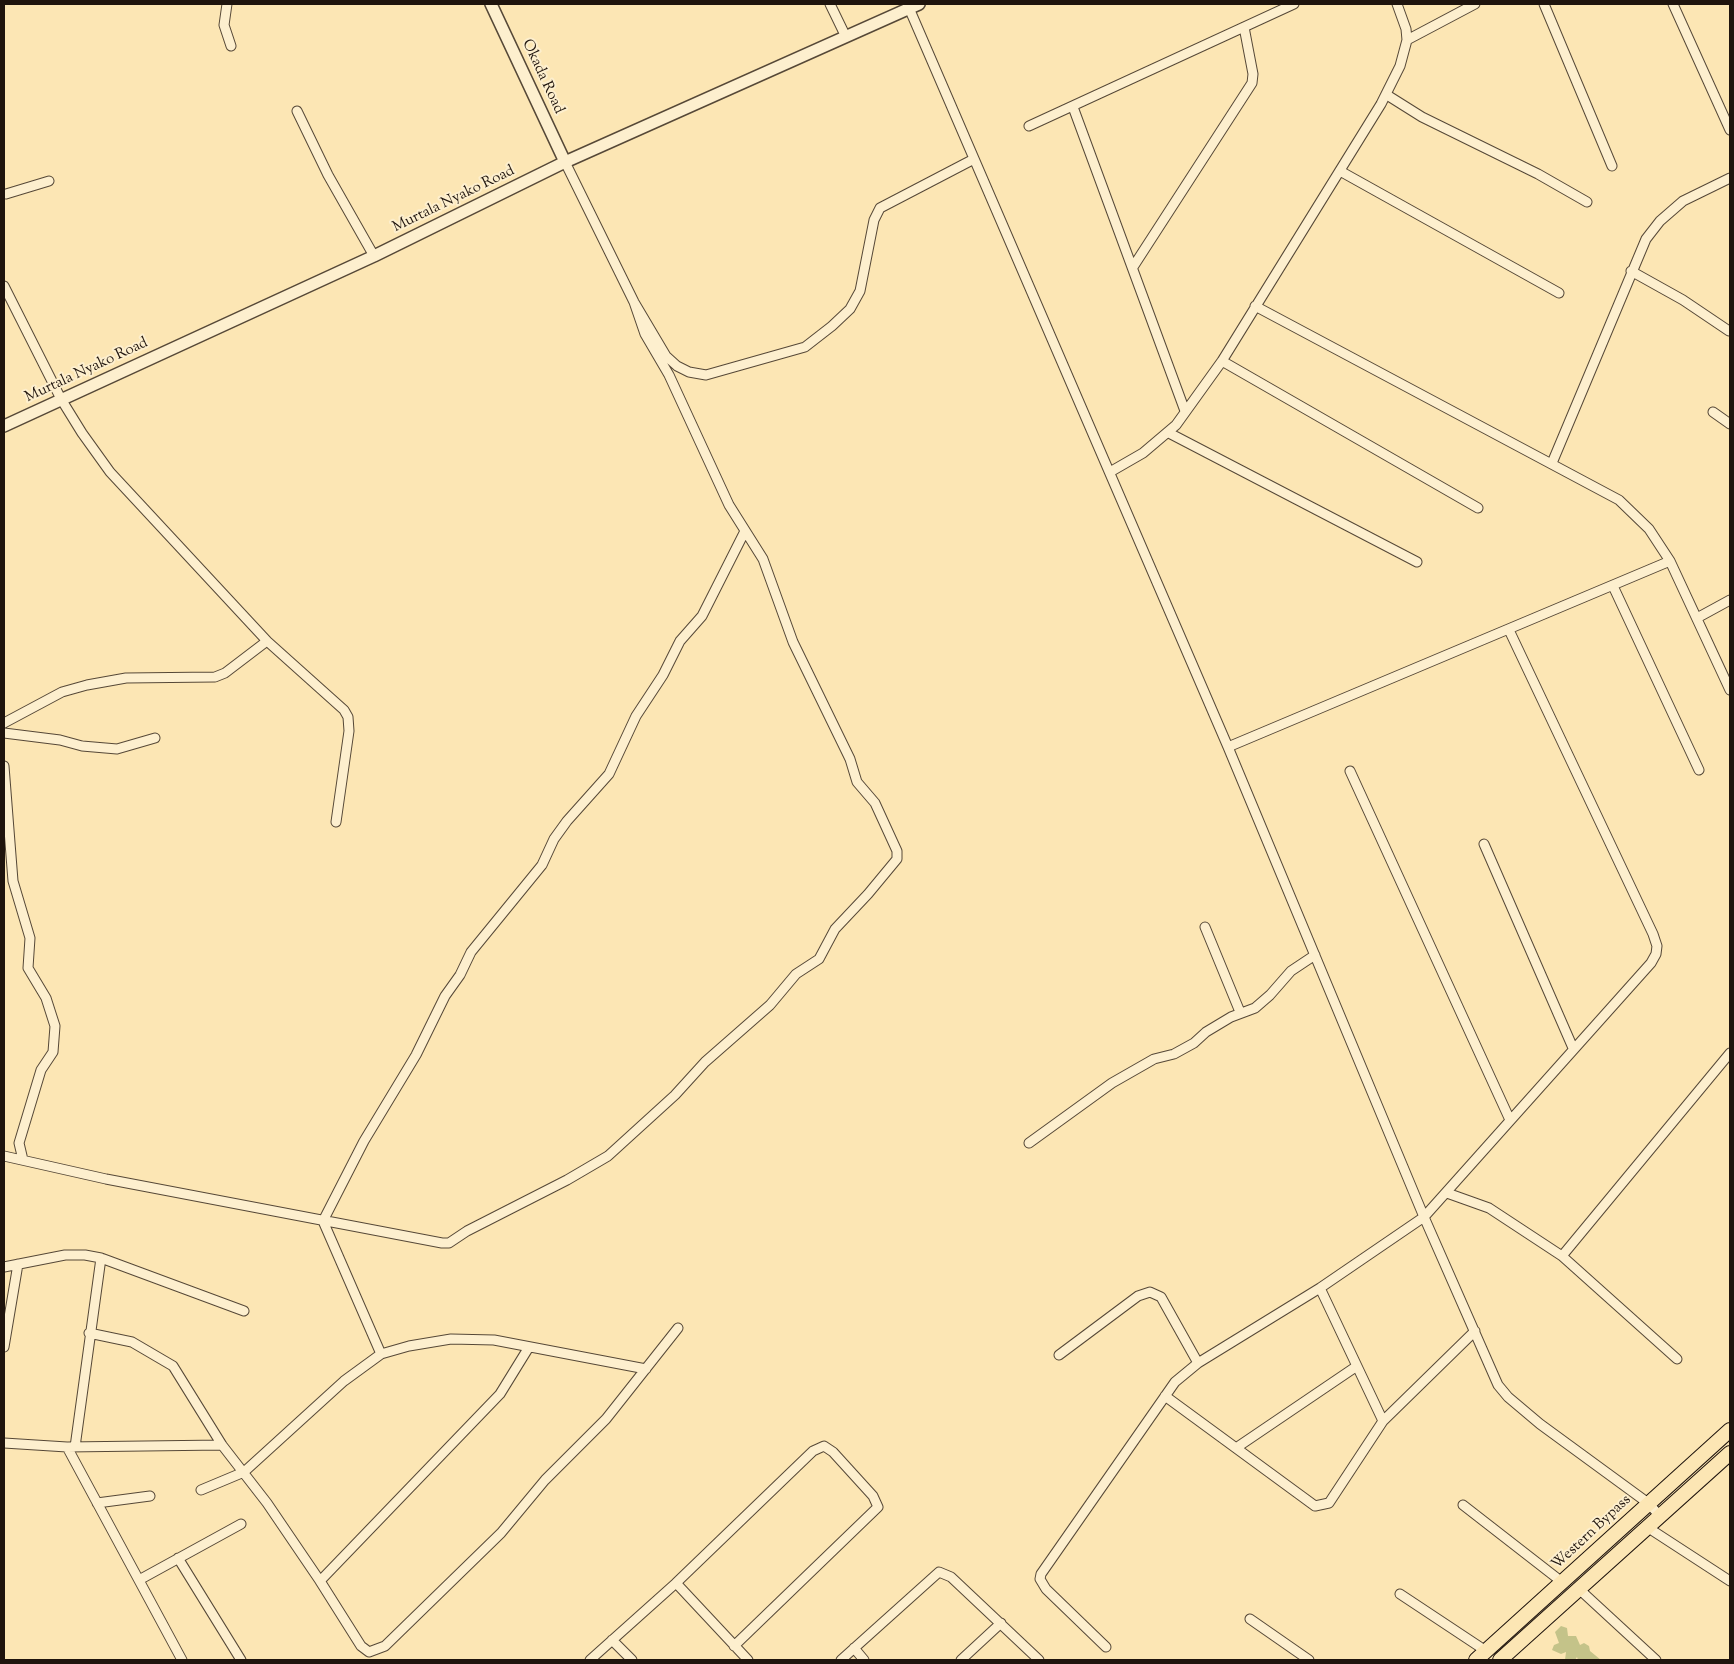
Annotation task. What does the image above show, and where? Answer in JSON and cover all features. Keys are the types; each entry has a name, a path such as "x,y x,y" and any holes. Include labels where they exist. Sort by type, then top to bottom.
{"main road":[{"name":"Western Bypass","path":"1481,1656 1730,1430"},
{"path":"1500,1660 1730,1453"}],"street":[{"path":"227,4 224,24 231,46"},
{"name":"Okada Road","path":"491,4 566,162"},
{"path":"830,4 846,37"},
{"path":"1029,126 1294,4"},
{"path":"1110,472 1143,452 1168,433 1222,361 1387,95 1402,60 1407,40 1406,29 1397,4"},
{"path":"1407,40 1475,4"},
{"path":"1544,4 1612,166"},
{"path":"1673,4 1730,130"},
{"path":"914,6 974,159 1228,747 1424,1216 1498,1385 1508,1397 1648,1503 1660,1516"},
{"name":"Murtala Nyako Road","path":"4,426 374,256 566,162 914,6"},
{"path":"1132,267 1252,82 1253,74 1244,27"},
{"path":"1387,95 1422,117 1538,174 1588,202"},
{"path":"1073,107 1185,411"},
{"path":"297,111 328,175 374,256"},
{"path":"566,162 634,302 666,356 689,372 706,375 806,347 832,326 855,302 860,291 874,220 880,208 974,159"},
{"path":"1340,171 1559,293"},
{"path":"1552,463 1646,239 1660,221 1683,201 1730,178"},
{"path":"5,195 49,181"},
{"path":"1631,271 1683,300 1729,331"},
{"path":"4,286 61,399 82,433 110,472 267,641 344,710 348,717 349,731 336,822"},
{"path":"4,1156 106,1179 323,1221 450,1243 467,1231 567,1180 608,1156 675,1095 705,1062 770,1005 796,974 819,959 835,929 897,859 897,851 875,803 857,782 850,759 793,642 763,559 729,505 669,375 645,334 634,302"},
{"path":"1255,306 1619,500 1649,529 1670,561 1730,690"},
{"path":"1222,361 1478,508"},
{"path":"1713,412 1730,424"},
{"path":"1168,433 1417,562"},
{"path":"323,1221 364,1140 416,1054 445,996 460,975 472,952 542,865 554,839 567,821 609,774 636,716 662,675 680,641 702,616 745,531"},
{"path":"1228,747 1510,630 1670,561"},
{"path":"1613,586 1699,770"},
{"path":"1696,618 1730,600"},
{"path":"1106,1647 1041,1584 1041,1574 1175,1382 1198,1363 1320,1288 1424,1216 1447,1193 1573,1048 1651,963 1657,946 1510,630"},
{"path":"4,723 62,692 87,685 126,678 215,677 225,673 267,641"},
{"path":"4,733 60,740 82,746 117,748 155,738"},
{"path":"4,766 13,881 30,938 28,968 46,998 55,1026 53,1052 41,1070 19,1143 23,1160"},
{"path":"1350,771 1510,1120"},
{"path":"1484,844 1573,1048"},
{"path":"1205,927 1240,1012"},
{"path":"1029,1143 1112,1084 1154,1059 1174,1054 1240,1012 1255,1008 1270,995 1291,971 1315,955"},
{"path":"1562,1256 1730,1053"},
{"path":"1447,1193 1488,1208 1562,1256 1677,1359"},
{"path":"323,1221 381,1354"},
{"path":"4,1267 65,1255 84,1254 101,1258 244,1311"},
{"path":"101,1258 71,1447 97,1503 182,1660"},
{"path":"4,1347 18,1264"},
{"path":"1320,1288 1383,1421"},
{"path":"1058,1355 1138,1296 1150,1292 1161,1297 1198,1363"},
{"path":"89,1333 132,1342 168,1361 177,1372 222,1444 320,1580 361,1646 369,1652 386,1646 501,1533 546,1480 606,1419 678,1328"},
{"path":"1164,1396 1315,1506 1329,1503 1383,1421 1475,1331"},
{"path":"202,1490 244,1472 344,1381 381,1354 409,1346 451,1339 494,1340 646,1369"},
{"path":"320,1580 500,1394 529,1347"},
{"path":"1236,1448 1357,1366"},
{"path":"4,1443 71,1447 222,1444"},
{"path":"590,1660 676,1583 813,1451 824,1446 833,1452 873,1496 878,1507 734,1646"},
{"path":"97,1503 150,1496"},
{"path":"1463,1505 1562,1582"},
{"path":"139,1580 241,1524"},
{"path":"1647,1527 1730,1581"},
{"path":"178,1558 241,1660"},
{"path":"841,1660 936,1574 945,1573 1039,1660"},
{"path":"676,1583 748,1660"},
{"path":"1579,1589 1656,1660"},
{"path":"1400,1594 1481,1656"},
{"path":"1250,1619 1309,1660"},
{"path":"961,1660 1001,1623"},
{"path":"612,1640 632,1660"},
{"path":"854,1648 864,1660"}],"shaded area":[{"path":"1561,1626 1567,1628 1568,1636 1576,1636 1580,1645 1584,1643 1589,1646 1590,1651 1601,1660 1578,1660 1577,1657 1575,1660 1565,1660 1566,1652 1561,1654 1552,1650 1554,1645 1559,1643 1555,1632"}]}
